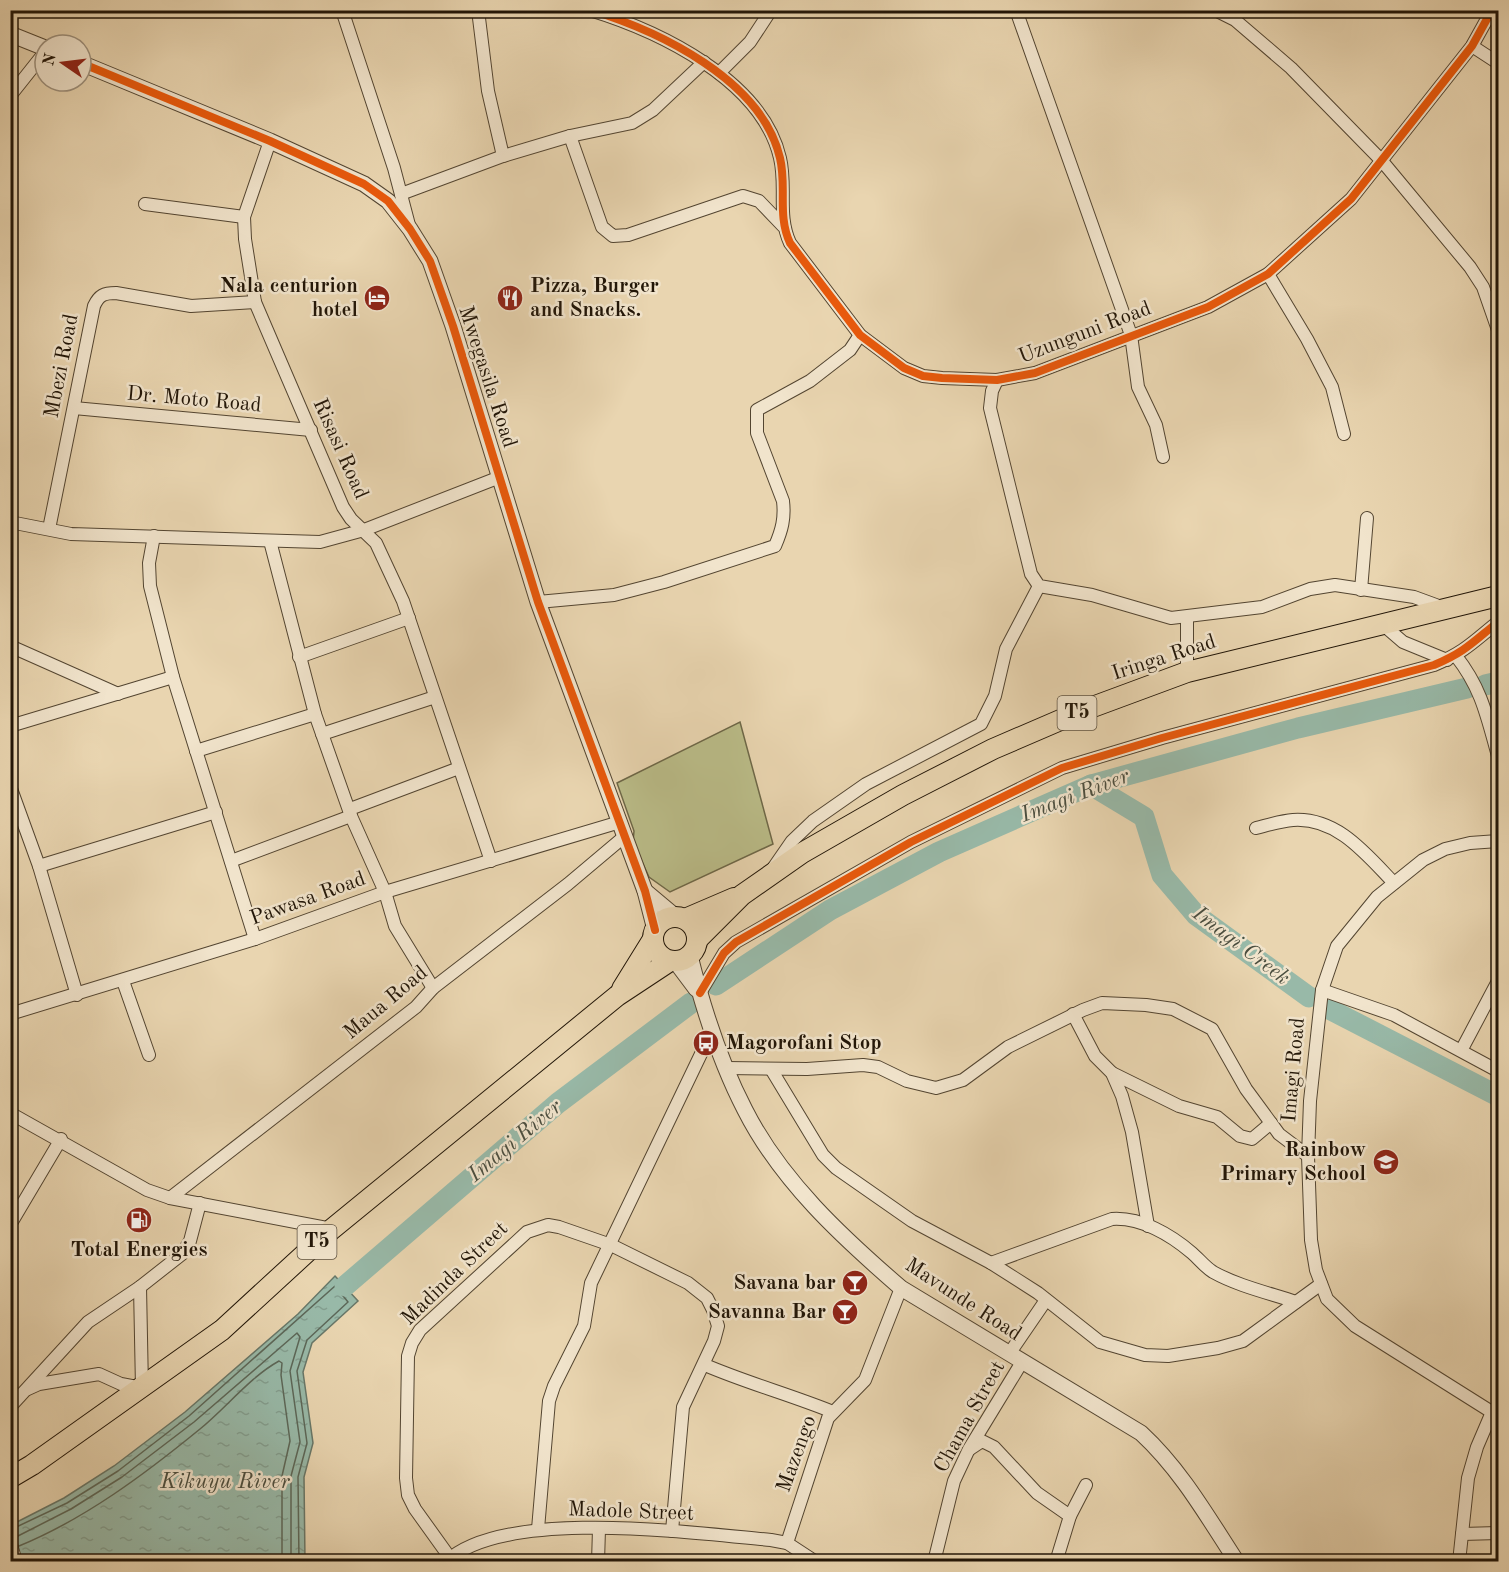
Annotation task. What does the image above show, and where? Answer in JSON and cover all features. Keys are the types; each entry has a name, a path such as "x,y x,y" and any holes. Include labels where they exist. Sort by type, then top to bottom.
{"highway":[{"name":"Iringa Road","path":"742,895 802,853 903,795 993,748 1079,712 1187,672 1498,596"},
{"name":"T5","path":"617,996 654,934 668,918 680,918 742,895"},
{"name":"T5","path":"10,1478 222,1330 332,1229 617,996 683,954 742,895"},
{"path":"654,934 658,952 683,954 696,932 680,918"}],"street":[{"path":"342,10 410,229"},
{"path":"478,10 488,91 503,156"},
{"name":"Uzunguni Road","path":"590,10 649,30 704,62 750,103 775,140 783,176 783,226 800,258 860,335 904,368 923,376 997,380 1035,374 1208,307 1268,274 1351,199 1472,46 1492,10"},
{"path":"719,73 750,42 771,10"},
{"path":"1016,10 1131,335 1138,387 1156,425 1163,457"},
{"path":"1218,12 1235,20 1291,68 1382,161 1470,267 1483,287 1498,330"},
{"path":"10,34 33,45"},
{"path":"1472,46 1498,63"},
{"path":"401,194 503,156 570,136 632,123 643,118 704,62"},
{"path":"10,96 33,66"},
{"name":"Mwegasila Road","path":"93,68 270,141 364,184 388,201 410,229 434,272 538,602 645,891 654,934"},
{"path":"570,136 602,227 613,236 628,235 742,196 759,201 783,226"},
{"name":"Risasi Road","path":"270,141 244,217 245,239 255,302 343,507 351,519 364,530 384,558 409,618 491,861"},
{"path":"145,204 244,217"},
{"path":"1268,274 1332,387 1344,434"},
{"name":"Mbezi Road","path":"49,529 94,306 105,293 191,306 255,302"},
{"path":"538,602 614,594 664,582 775,546 784,527 783,501 757,433 757,410 810,381 850,350 860,335"},
{"path":"997,380 990,400 992,416 1031,574 1039,586 1092,595 1171,618 1187,618 1262,607 1310,589 1335,585 1414,597 1444,608"},
{"name":"Dr. Moto Road","path":"74,408 311,430"},
{"path":"10,522 71,534 329,541 364,530 500,477"},
{"path":"1360,590 1367,518"},
{"path":"154,536 149,563 150,586 173,677 255,939"},
{"path":"270,541 299,657 322,734 351,812 385,892 396,926 433,988"},
{"path":"768,876 792,841 820,816 866,784 981,724 995,696 1006,649 1039,586"},
{"path":"299,657 409,618"},
{"path":"1187,618 1187,672"},
{"path":"700,993 724,953 736,942 911,842 1062,768 1452,658 1477,642 1498,622"},
{"path":"1381,623 1403,642 1452,658 1473,677 1484,701 1498,756"},
{"path":"10,646 118,694"},
{"path":"10,726 173,677"},
{"path":"322,734 435,698"},
{"path":"196,751 315,714"},
{"path":"231,861 459,768"},
{"path":"10,786 39,866 77,995"},
{"path":"39,866 216,812"},
{"path":"1256,828 1291,820 1311,820 1338,831 1364,852 1394,883"},
{"name":"Pawasa Road","path":"10,1014 255,939 385,892 491,861 622,829"},
{"name":"Maua Road","path":"170,1198 416,1007 433,988 568,884 622,829"},
{"name":"Imagi Road","path":"1495,1414 1355,1326 1327,1299 1321,1284 1311,1240 1308,1156 1322,990 1337,946 1356,920 1394,883 1423,860 1445,849 1470,843 1498,841"},
{"path":"645,891 680,918"},
{"name":"Mavunde Road","path":"683,954 745,1110 794,1183 859,1251 901,1288 1142,1433 1164,1455 1187,1485 1237,1562"},
{"path":"123,981 149,1055"},
{"path":"1462,1049 1498,981"},
{"path":"1322,990 1394,1015 1462,1049 1498,1071"},
{"path":"727,1068 871,1066 891,1071 921,1086 936,1088 963,1080 1008,1047 1073,1014 1102,1004 1122,1002 1173,1009 1195,1018 1212,1029 1246,1089 1279,1134 1308,1156"},
{"path":"1073,1014 1095,1056 1112,1073 1179,1106 1216,1117 1240,1136 1252,1139 1271,1123"},
{"path":"538,1529 549,1401 554,1386 584,1326 591,1283 712,1031"},
{"path":"771,1069 823,1155 836,1168 912,1221 992,1263 1046,1300 1100,1342 1145,1355 1194,1354 1243,1341 1321,1284"},
{"path":"1112,1073 1132,1132 1148,1226"},
{"path":"10,1113 61,1139 147,1190 170,1198 332,1229"},
{"path":"10,1225 61,1139"},
{"path":"10,1407 88,1322 140,1287 188,1248 200,1203"},
{"path":"992,1263 1122,1218 1148,1226 1190,1251 1211,1271 1296,1302"},
{"name":"Madinda Street","path":"449,1560 408,1495 405,1478 408,1367 412,1343 420,1330 527,1232 548,1225 611,1245 688,1283 707,1298 718,1326 705,1365 689,1390 683,1407 672,1531"},
{"path":"21,1393 39,1384 99,1374 121,1384 142,1388 140,1287"},
{"name":"Mazengo","path":"787,1544 824,1428 833,1412 865,1380 901,1288"},
{"name":"Chama Street","path":"934,1562 954,1481 1046,1300"},
{"path":"705,1365 748,1383 775,1390 833,1412"},
{"path":"1459,1562 1468,1478 1477,1447 1495,1414"},
{"path":"969,1449 982,1441 994,1447 1037,1493 1070,1516"},
{"path":"1056,1562 1070,1516 1086,1485"},
{"name":"Madole Street","path":"449,1560 492,1538 538,1529 599,1529 672,1531 787,1544 816,1562"},
{"path":"598,1562 599,1529"},
{"path":"1462,1534 1498,1533"},
{"path":"10,1541 16,1562"}],"green space":[{"path":"740,722 773,844 670,892 649,877 633,842 634,831 617,783"}],"water":[{"name":"Kikuyu River","path":"335,1276 358,1301 312,1343 303,1372 313,1443 304,1477 305,1561 11,1562 11,1525 64,1498 114,1466 185,1412 298,1314"}],"waterway":[{"name":"Imagi River","path":"1485,685 1498,682"},
{"name":"Imagi River","path":"716,985 830,910 939,852 1091,785 1298,728 1467,688"},
{"name":"Imagi Creek","path":"1091,785 1144,817 1162,875 1196,915 1309,997"},
{"name":"Imagi River","path":"345,1286 558,1103 691,1003"},
{"name":"Imagi Creek","path":"1331,1010 1498,1096"}],"cycle path":[{"path":"590,10 617,19 676,45 730,82 752,105 769,130 780,158 784,222 790,243 860,335 904,368 923,376 997,380 1035,373 1208,307 1268,274 1351,199 1472,46 1492,10"},
{"path":"93,68 270,141 364,184 388,201 410,229 430,261 453,326 538,602 645,891 655,930"},
{"path":"700,993 724,953 736,942 911,842 1062,768 1162,738 1434,665 1461,651 1498,622"}],"place":[{"name":"Nala centurion hotel","path":"377,298"},
{"name":"Pizza, Burger and Snacks.","path":"510,298"},
{"name":"Magorofani Stop","path":"706,1043"},
{"name":"Rainbow Primary School","path":"1386,1162"},
{"name":"Total Energies","path":"139,1220"},
{"name":"Savana bar","path":"855,1283"},
{"name":"Savanna Bar","path":"845,1312"}]}
